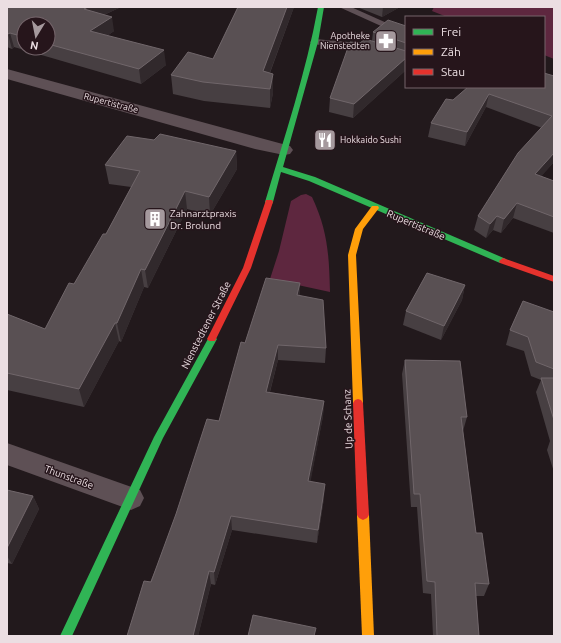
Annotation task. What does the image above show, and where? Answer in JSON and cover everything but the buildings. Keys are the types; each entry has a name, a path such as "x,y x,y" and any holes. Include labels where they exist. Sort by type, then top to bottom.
{"street":[{"name":"Nienstedtener Straße","path":"66,636 159,437 232,301 247,268 264,219 315,42 321,7"},
{"name":"Rupertistraße","path":"7,74 253,143 284,150"},
{"name":"Rupertistraße","path":"278,168 312,179 375,208 491,257 554,279"},
{"name":"Up de Schanz","path":"368,636 352,255 356,233 363,219 375,208"},
{"name":"Thunstraße","path":"7,454 131,498"}],"lane":[{"path":"343,7 384,24"},
{"path":"315,42 359,46 379,53"}],"shaded area":[{"path":"434,7 554,7 554,59 545,55 545,16 444,16 432,11"},
{"path":"306,194 312,197 327,243 330,292 270,279 279,251 291,201 301,195"}],"traffic: fast":[{"path":"269,202 315,42 321,7"},
{"path":"278,168 312,179 503,261"},
{"path":"66,636 159,437 212,339"}],"traffic: slow":[{"path":"358,403 352,255 359,229 375,208"},
{"path":"363,515 368,636"}],"traffic: jam":[{"path":"212,339 247,268 269,202"},
{"path":"503,261 554,279"},
{"path":"358,403 363,515"}],"place":[{"name":"Apotheke Nienstedten","path":"386,41"},
{"name":"Hokkaido Sushi","path":"325,140"},
{"name":"Zahnarztpraxis Dr. Brolund","path":"155,219"}]}
